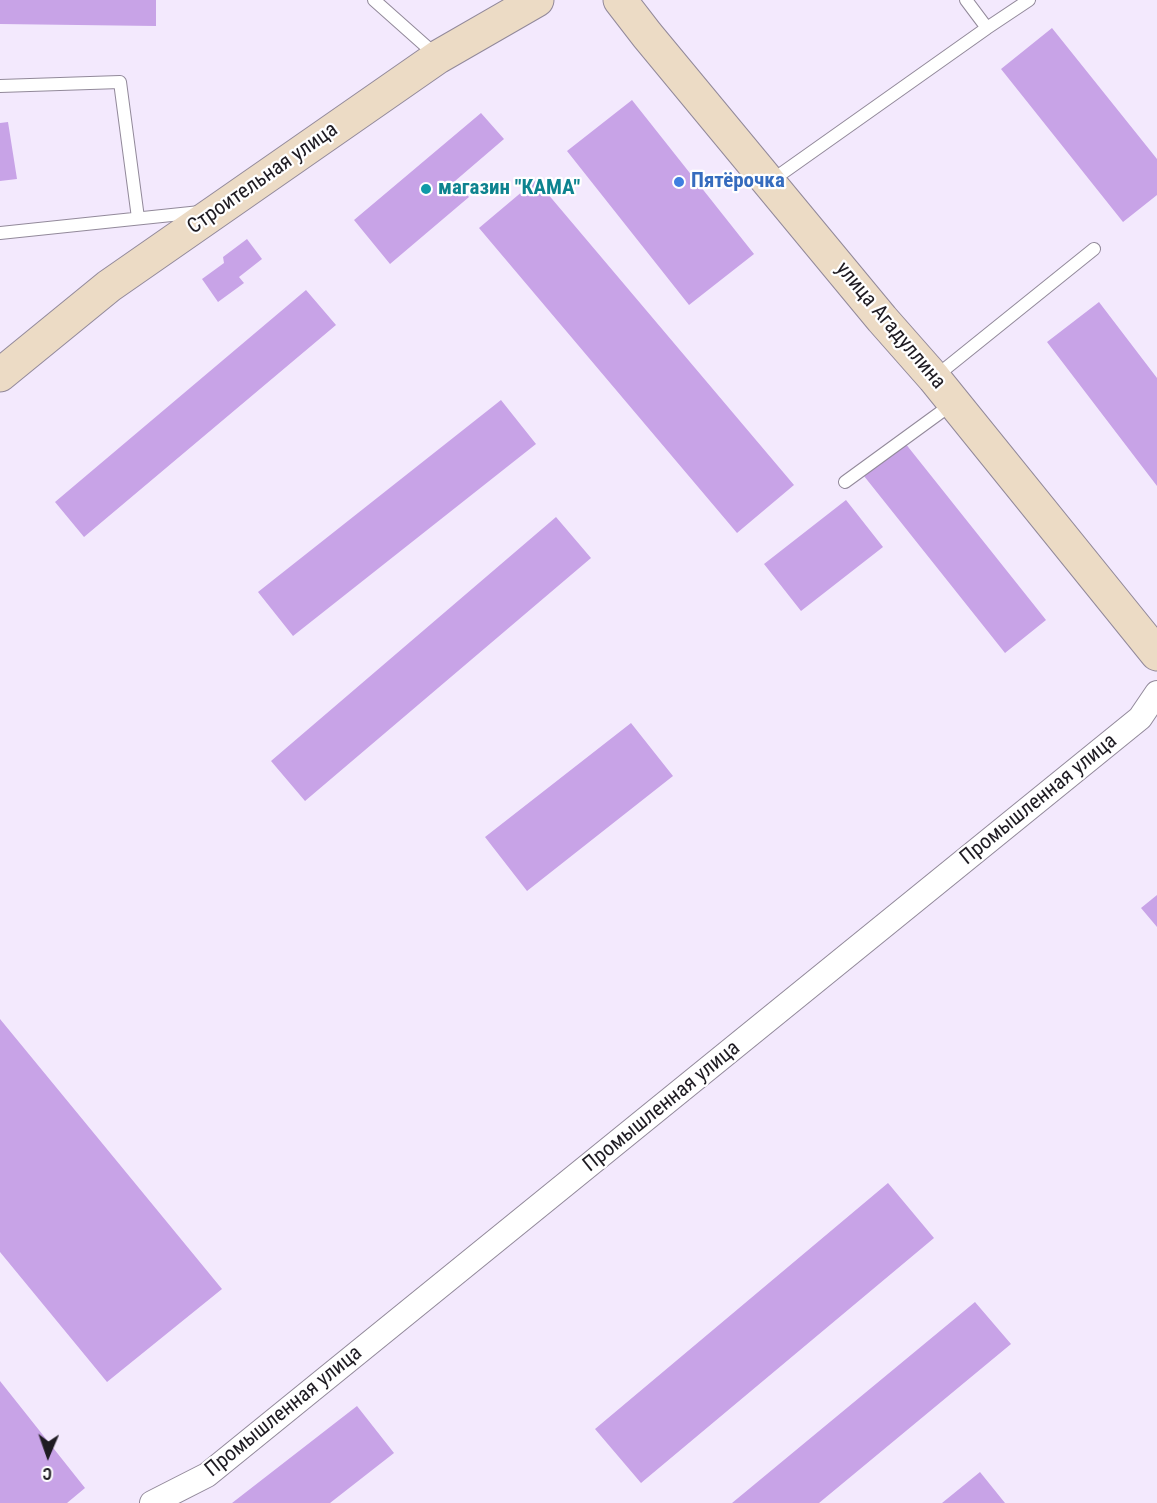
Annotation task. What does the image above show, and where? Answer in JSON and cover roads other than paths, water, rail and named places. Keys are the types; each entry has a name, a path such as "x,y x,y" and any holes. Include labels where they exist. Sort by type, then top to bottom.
{"main road":[{"name":"Строительная улица","path":"0,375 109,286 438,57 537,0"},
{"name":"улица Агадуллина","path":"620,0 882,319 944,390 1157,654"}],"street":[{"name":"Промышленная улица","path":"152,1503 207,1475 1140,718 1157,693"}],"lane":[{"path":"374,0 438,57"},
{"path":"966,0 987,28"},
{"path":"770,182 1029,0"},
{"path":"0,86 120,82 138,218"},
{"path":"0,233 219,210"},
{"path":"846,482 1094,249"}],"place":[{"name":"Пятёрочка","path":"679,182"},
{"name":"магазин \"КАМА\"","path":"426,189"}]}
